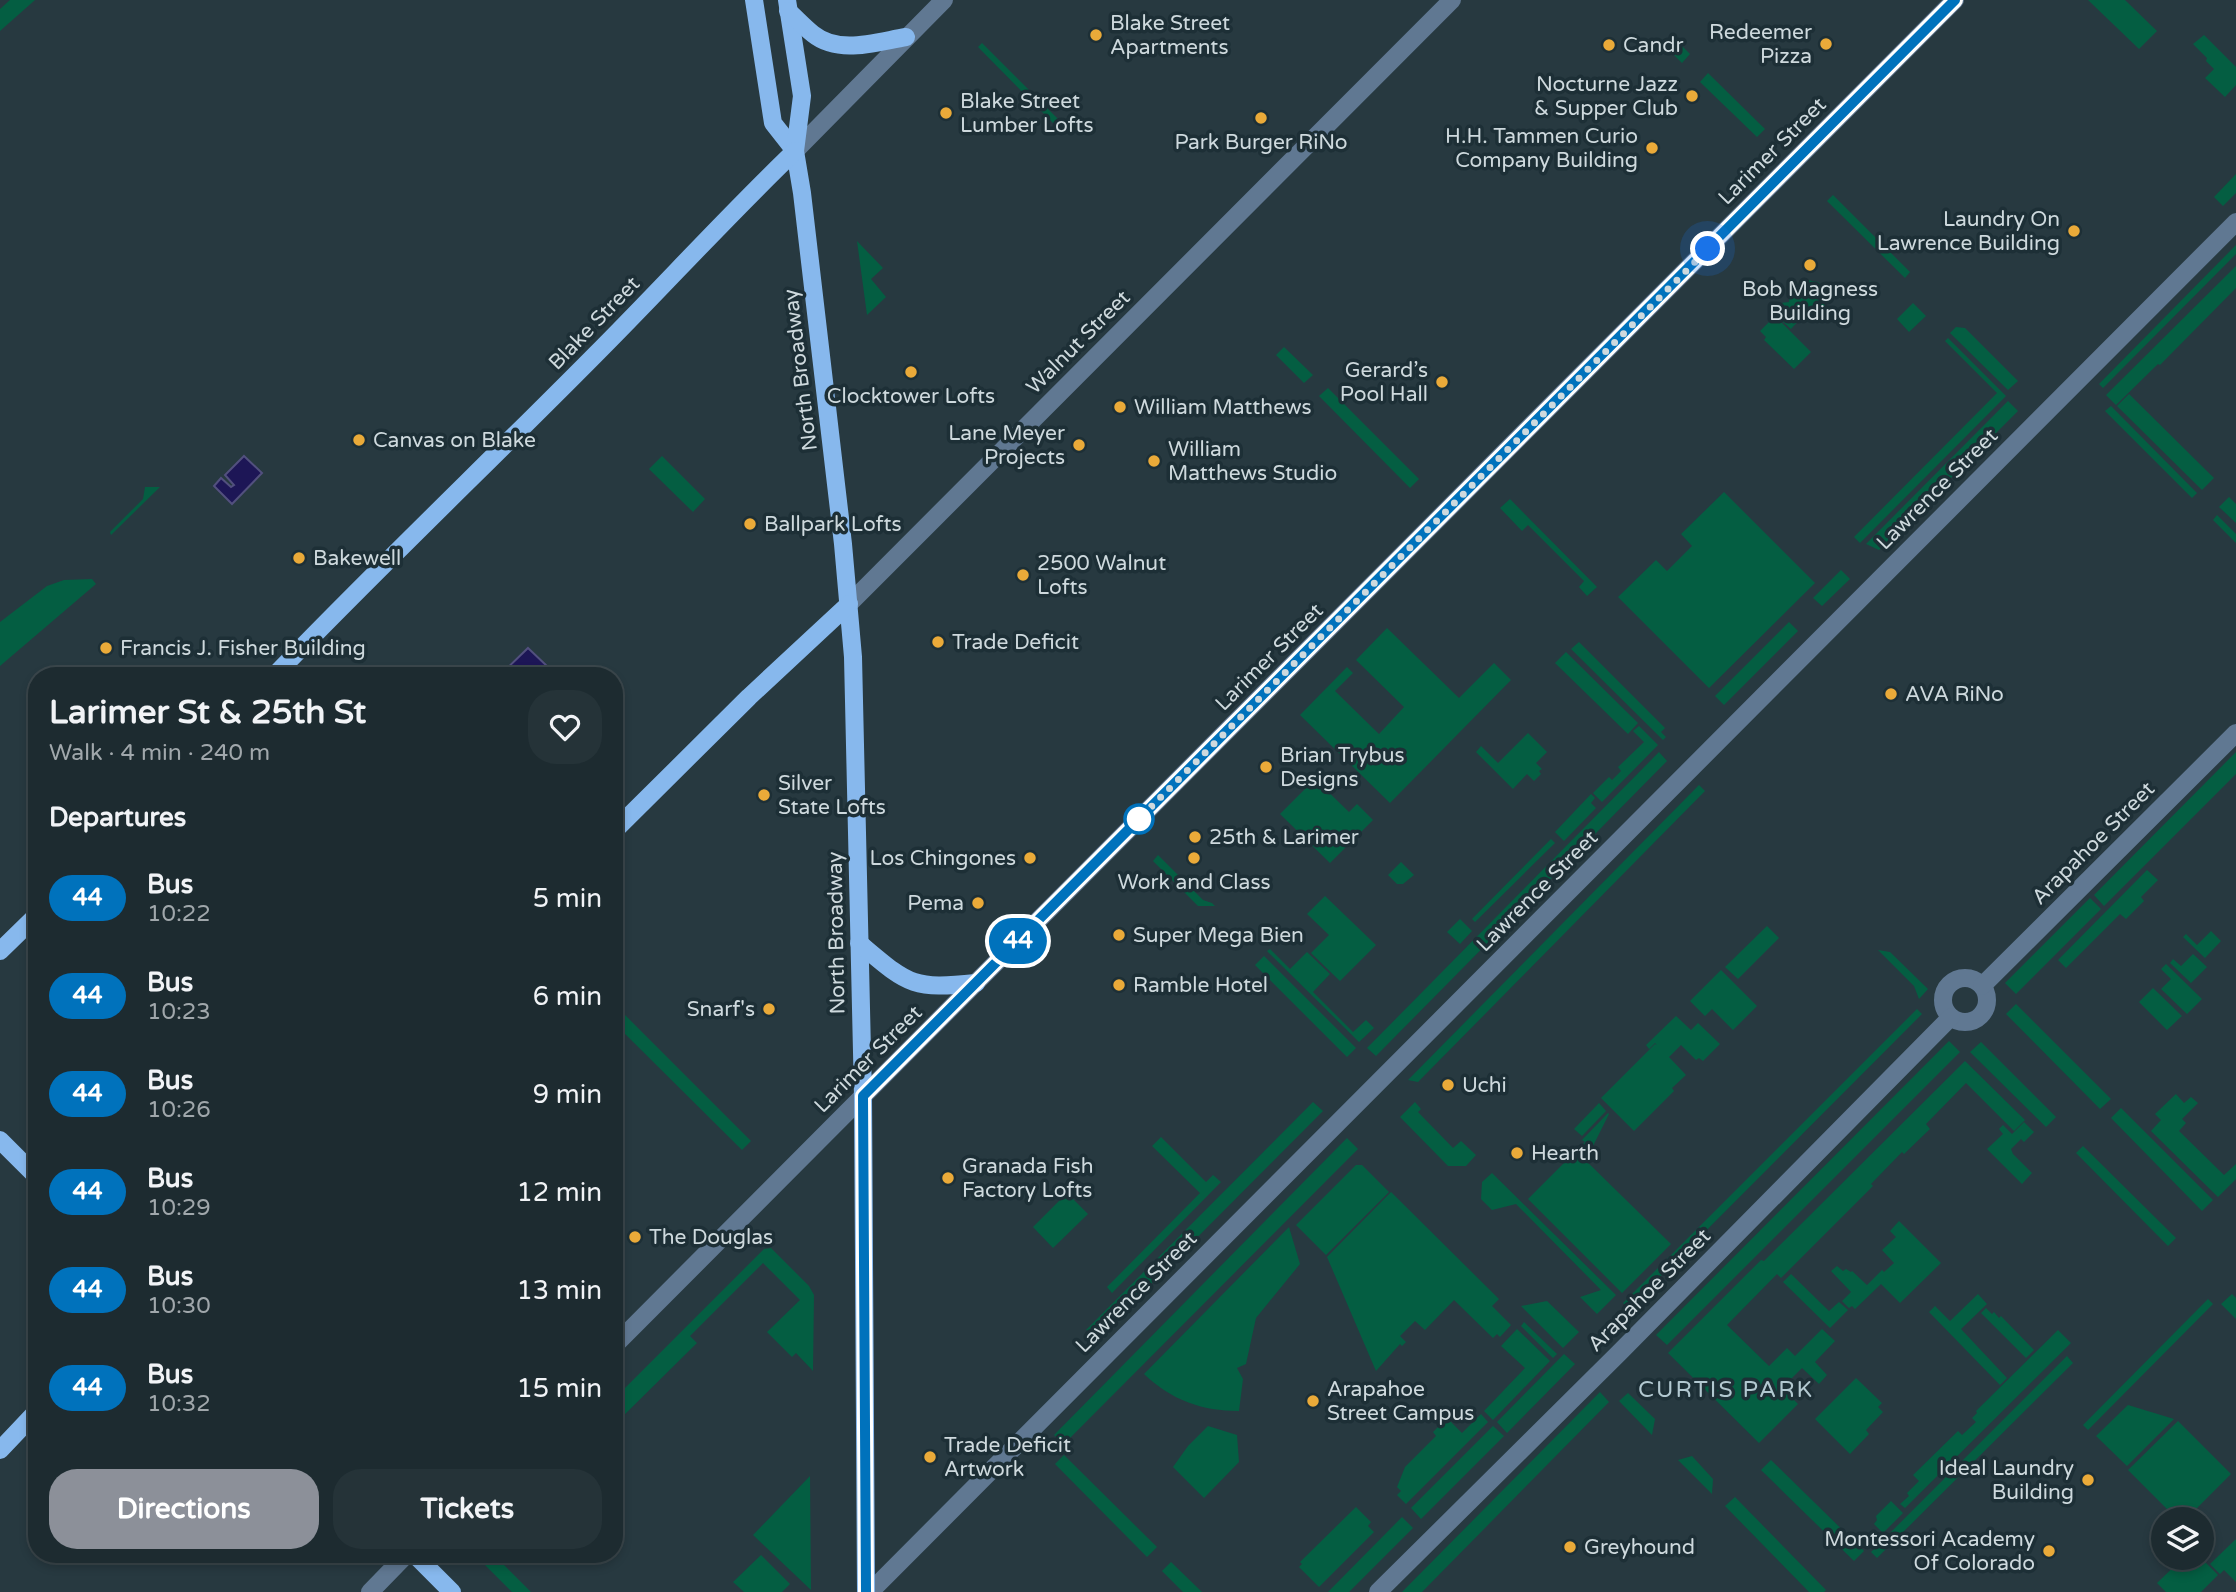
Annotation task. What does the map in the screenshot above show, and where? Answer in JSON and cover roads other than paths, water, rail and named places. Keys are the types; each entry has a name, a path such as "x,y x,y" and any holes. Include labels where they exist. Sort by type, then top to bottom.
{"main road":[{"name":"North Broadway","path":"754,0 773,123 795,151"},
{"name":"North Broadway","path":"788,5 802,96 795,151 802,193 853,657 863,1096 868,1592"},
{"path":"788,5 814,35 834,44 854,46 905,37"},
{"name":"Blake Street","path":"283,667 795,151"},
{"name":"Walnut Street","path":"623,822 849,604"},
{"path":"0,951 28,924"},
{"path":"859,943 897,975 914,983 941,987 976,983"},
{"path":"0,1140 28,1168"},
{"path":"0,1450 28,1420"},
{"path":"423,1563 452,1592"}],"street":[{"name":"Blake Street","path":"795,151 944,0"},
{"name":"Walnut Street","path":"849,604 1452,0"},
{"name":"Larimer Street","path":"623,1337 1955,0"},
{"name":"Lawrence Street","path":"868,1592 2236,222"},
{"name":"Arapahoe Street","path":"1982,986 2236,733"},
{"path":"1963,979 1982,986 1987,999 1978,1018 1964,1022 1951,1017 1946,1011 1943,997 1950,985 1963,979"},
{"name":"Arapahoe Street","path":"1378,1592 1951,1017"},
{"path":"370,1592 398,1563"}],"place":[{"name":"Blake Street Apartments","path":"1096,35"},
{"name":"Redeemer Pizza","path":"1826,44"},
{"name":"Candr","path":"1609,45"},
{"name":"Nocturne Jazz & Supper Club","path":"1692,96"},
{"name":"Blake Street Lumber Lofts","path":"946,113"},
{"name":"Park Burger RiNo","path":"1261,118"},
{"name":"H.H. Tammen Curio Company Building","path":"1652,148"},
{"name":"Laundry On Lawrence Building","path":"2074,231"},
{"name":"Bob Magness Building","path":"1810,265"},
{"name":"Clocktower Lofts","path":"911,372"},
{"name":"Gerard’s Pool Hall","path":"1442,382"},
{"name":"William Matthews","path":"1120,407"},
{"name":"Canvas on Blake","path":"359,440"},
{"name":"Lane Meyer Projects","path":"1079,445"},
{"name":"William Matthews Studio","path":"1154,461"},
{"name":"Ballpark Lofts","path":"750,524"},
{"name":"Bakewell","path":"299,558"},
{"name":"2500 Walnut Lofts","path":"1023,575"},
{"name":"Trade Deficit","path":"938,642"},
{"name":"Francis J. Fisher Building","path":"106,648"},
{"name":"AVA RiNo","path":"1891,694"},
{"name":"Brian Trybus Designs","path":"1266,767"},
{"name":"Silver State Lofts","path":"764,795"},
{"name":"25th & Larimer","path":"1195,837"},
{"name":"Los Chingones","path":"1030,858"},
{"name":"Work and Class","path":"1194,858"},
{"name":"Pema","path":"978,903"},
{"name":"Super Mega Bien","path":"1119,935"},
{"name":"Ramble Hotel","path":"1119,985"},
{"name":"Snarf's","path":"769,1009"},
{"name":"Uchi","path":"1448,1085"},
{"name":"Hearth","path":"1517,1153"},
{"name":"Granada Fish Factory Lofts","path":"948,1178"},
{"name":"The Douglas","path":"635,1237"},
{"name":"Arapahoe Street Campus","path":"1313,1401"},
{"name":"Trade Deficit Artwork","path":"930,1457"},
{"name":"Ideal Laundry Building","path":"2088,1480"},
{"name":"Greyhound","path":"1570,1547"},
{"name":"Montessori Academy Of Colorado","path":"2049,1551"}],"district":[{"name":"CURTIS PARK","path":"1726,1389"}]}
